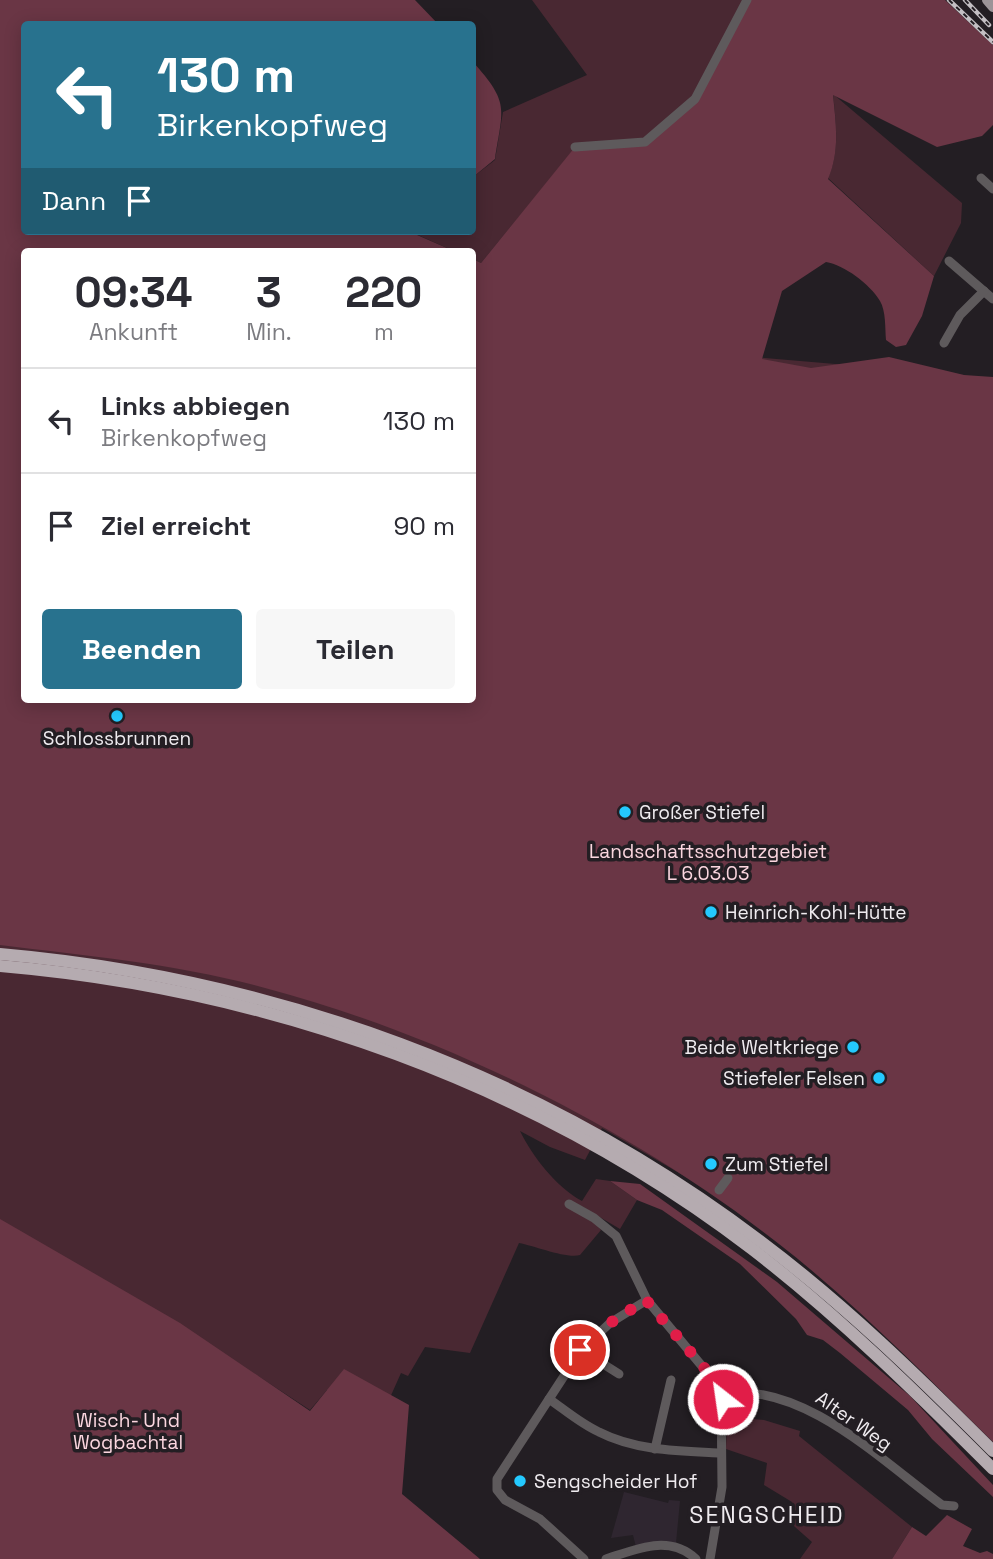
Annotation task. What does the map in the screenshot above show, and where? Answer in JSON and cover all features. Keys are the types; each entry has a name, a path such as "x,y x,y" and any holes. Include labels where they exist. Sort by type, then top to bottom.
{"highway":[{"path":"0,954 155,974 268,1000 366,1030 434,1056 559,1114 650,1166 776,1253 864,1327 993,1451"},
{"path":"0,966 152,986 265,1012 419,1063 551,1123 643,1175 769,1263 902,1378 993,1469"}],"main road":[{"path":"987,0 993,6"}],"street":[{"path":"575,147 645,142 695,99 747,0"},
{"path":"981,178 993,189"},
{"path":"949,261 993,299"},
{"path":"944,343 960,315 984,291"},
{"path":"719,1190 728,1178"},
{"path":"569,1204 594,1218 616,1236 646,1300 723,1394 721,1502 710,1559"},
{"path":"584,1559 540,1519 505,1500 496,1490 497,1479 580,1350 610,1323 646,1300"},
{"path":"580,1350 619,1374"},
{"path":"655,1448 671,1380"},
{"name":"Alter Weg","path":"723,1394 778,1397 807,1408 942,1505 954,1506"},
{"path":"549,1399 596,1431 626,1443 721,1453"},
{"path":"607,1559 665,1544 684,1549 696,1559"}],"shaded area":[{"path":"624,1492 668,1503 669,1500 680,1501 676,1543 636,1547 633,1535 611,1538"}],"green space":[{"name":"Landschaftsschutzgebiet L 6.03.03","path":"0,0 415,0 435,21 21,21 21,235 417,235 447,248 21,248 21,703 476,703 476,260 481,263 575,147 645,142 695,99 748,0 945,0 993,45 993,125 982,136 937,147 833,95 836,148 828,179 934,276 922,316 906,345 896,347 886,340 882,305 870,288 848,271 826,262 782,291 762,359 811,368 889,357 964,375 993,377 993,1442 862,1315 779,1244 662,1162 535,1091 401,1032 265,988 166,967 0,945"},
{"path":"532,0 748,0 695,99 645,142 575,148 481,263 476,260 476,248 447,248 418,235 476,235 476,175 495,160 503,112 587,75"},
{"path":"476,66 493,87 501,107 495,159 476,175"},
{"path":"833,94 962,203 961,223 934,276 828,178 836,148"},
{"name":"Landschaftsschutzgebiet L 6.03.03","path":"0,205 21,228 21,235 24,235 24,248 21,248 21,703 476,703 476,689 602,344 964,375 808,1263 722,1198 602,1128 585,1160 550,1147 520,1131 546,1171 563,1188 582,1201 596,1179 610,1181 637,1200 620,1229 581,1206 601,1230 580,1255 559,1254 519,1243 470,1353 425,1347 408,1376 401,1373 380,1420 327,1390 310,1410 258,1376 0,1559"},
{"path":"610,1181 640,1184 777,1282 910,1396 993,1485 993,1497 932,1439 908,1410 823,1340 807,1335 796,1319 740,1264 662,1210 637,1200"},
{"name":"Wisch- Und Wogbachtal","path":"0,1219 180,1323 310,1411 344,1369 409,1405 402,1494 480,1559 0,1559"},
{"path":"731,1417 764,1420 800,1431 799,1436 912,1527 892,1559 800,1559 812,1542 786,1519 792,1502 764,1485 767,1463 726,1449 727,1423 731,1423"},
{"path":"947,1515 972,1529 963,1546 980,1553 987,1551 993,1554 993,1559 892,1559 912,1527 926,1536"}],"railway":[{"path":"949,0 993,42"},
{"path":"965,0 989,25"}],"place":[{"name":"Schlossbrunnen","path":"117,716"},
{"name":"Großer Stiefel","path":"625,812"},
{"name":"Heinrich-Kohl-Hütte","path":"711,912"},
{"name":"Beide Weltkriege","path":"853,1047"},
{"name":"Stiefeler Felsen","path":"879,1078"},
{"name":"Zum Stiefel","path":"711,1164"},
{"name":"Sengscheider Hof","path":"520,1481"}],"district":[{"name":"SENGSCHEID","path":"767,1515"}],"route":[{"path":"580,1350 610,1323 646,1300 718,1384 723,1399"}]}
